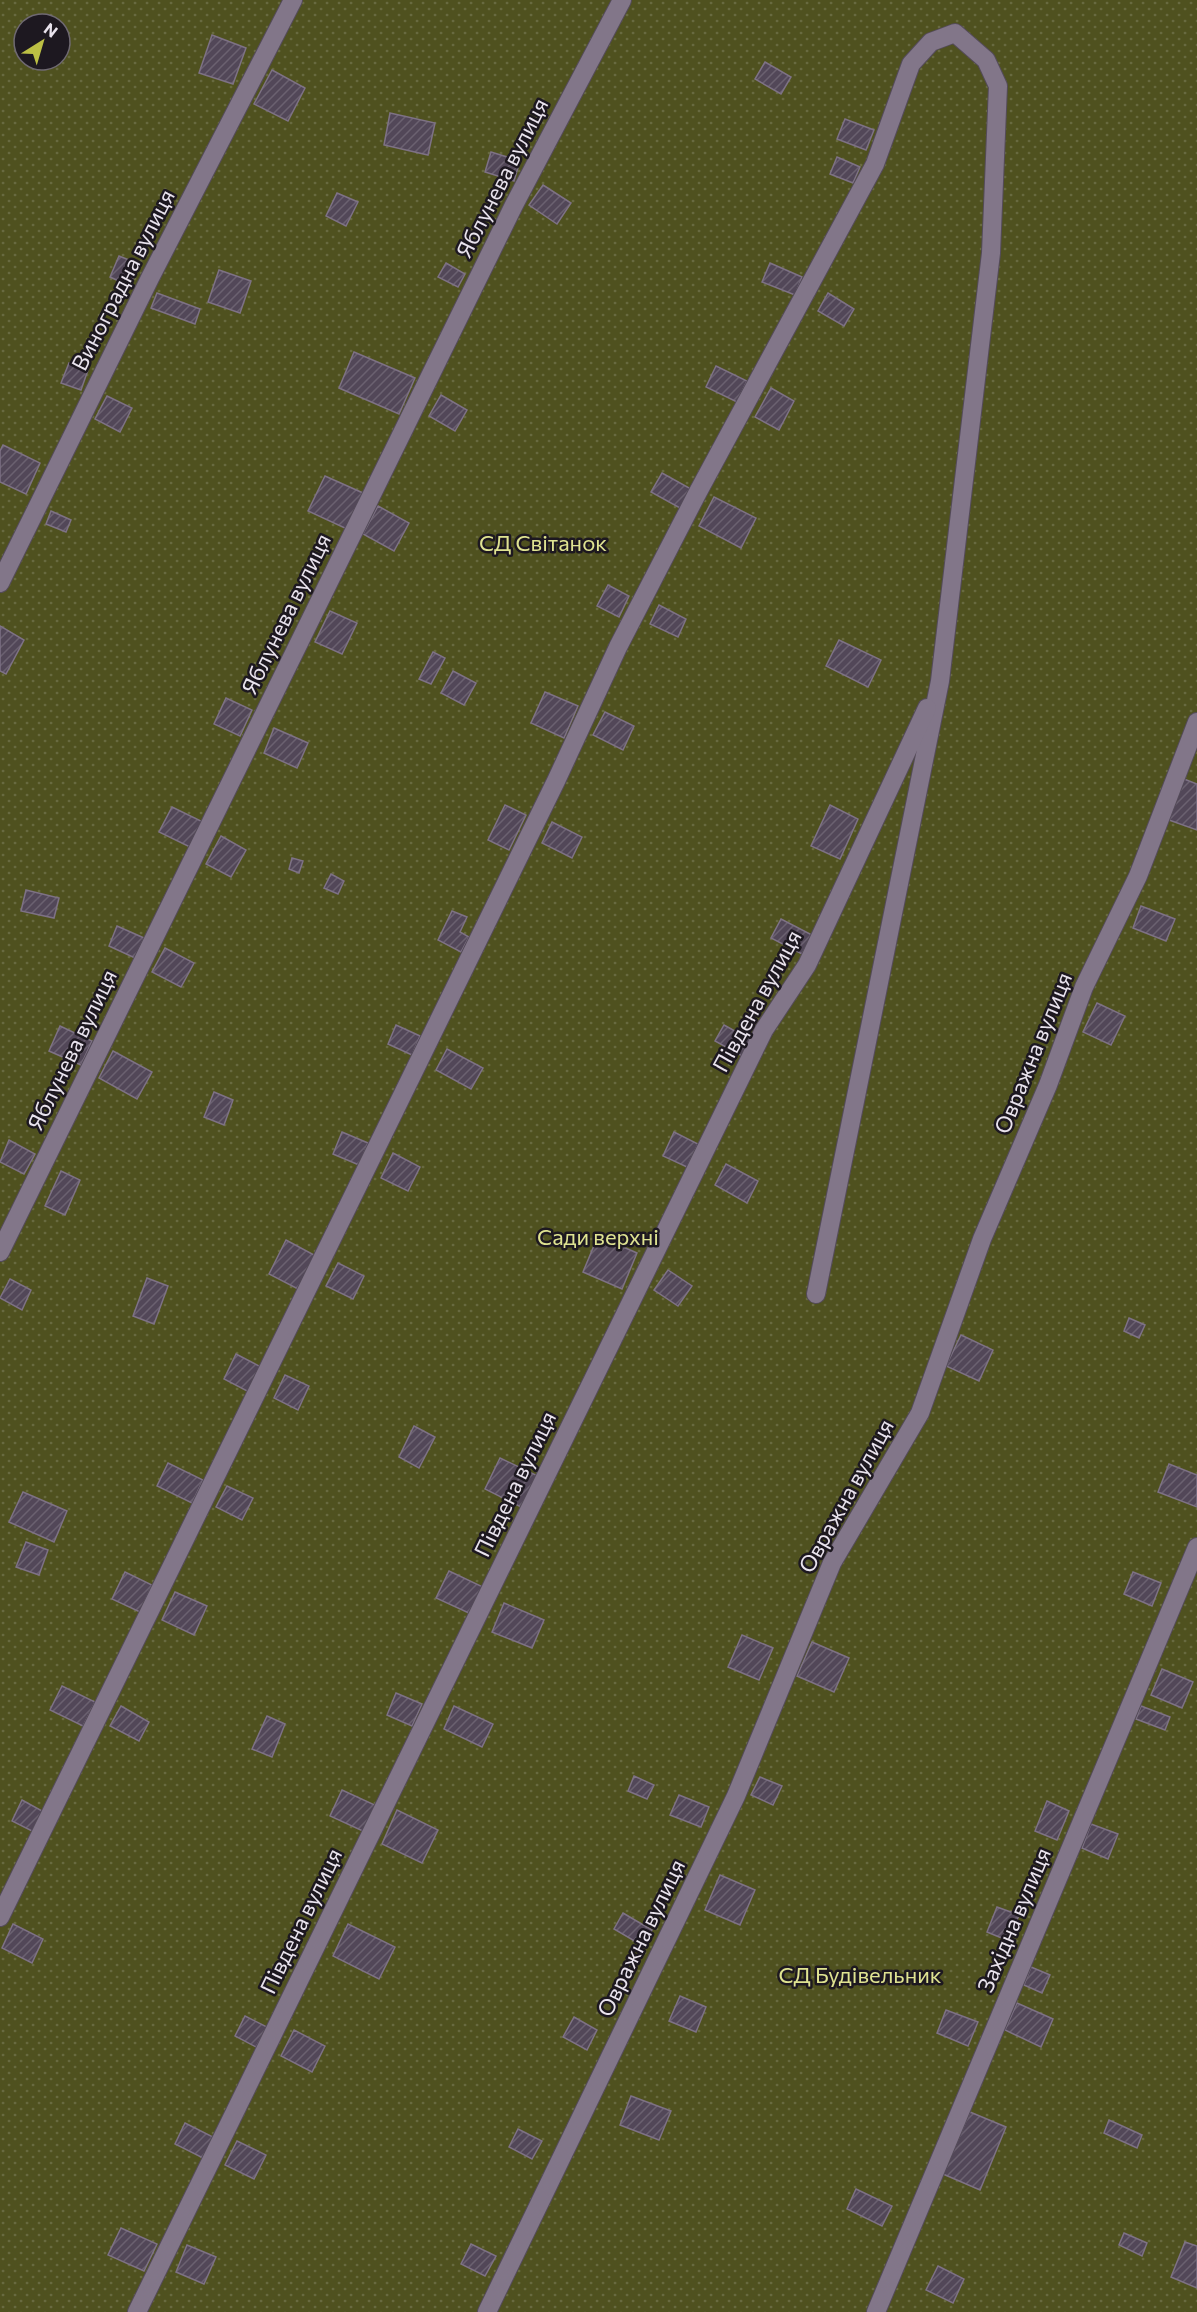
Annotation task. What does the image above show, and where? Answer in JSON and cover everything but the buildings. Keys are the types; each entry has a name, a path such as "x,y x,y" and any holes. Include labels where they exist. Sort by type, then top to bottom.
{"lane":[{"name":"Виноградна вулиця","path":"0,583 150,278 293,0"},
{"name":"Яблунева вулиця","path":"0,1252 514,205 622,0"},
{"path":"0,1917 551,792 618,647 698,492 875,164 911,64 931,42 955,33 986,60 998,86 991,253 940,681 816,1294"},
{"name":"Південа вулиця","path":"137,2312 764,1030 807,966 940,681"},
{"name":"Овражна вулиця","path":"487,2312 736,1796 832,1563 920,1413 981,1239 1048,1085 1084,987 1137,876 1197,722"},
{"name":"Західна вулиця","path":"876,2312 1197,1547"}],"green space":[{"name":"Сади верхні","path":"0,0 1197,0 1197,2312 0,2312"}],"park label":[{"name":"СД Світанок","path":"543,543"},
{"name":"СД Будівельник","path":"860,1975"}]}
